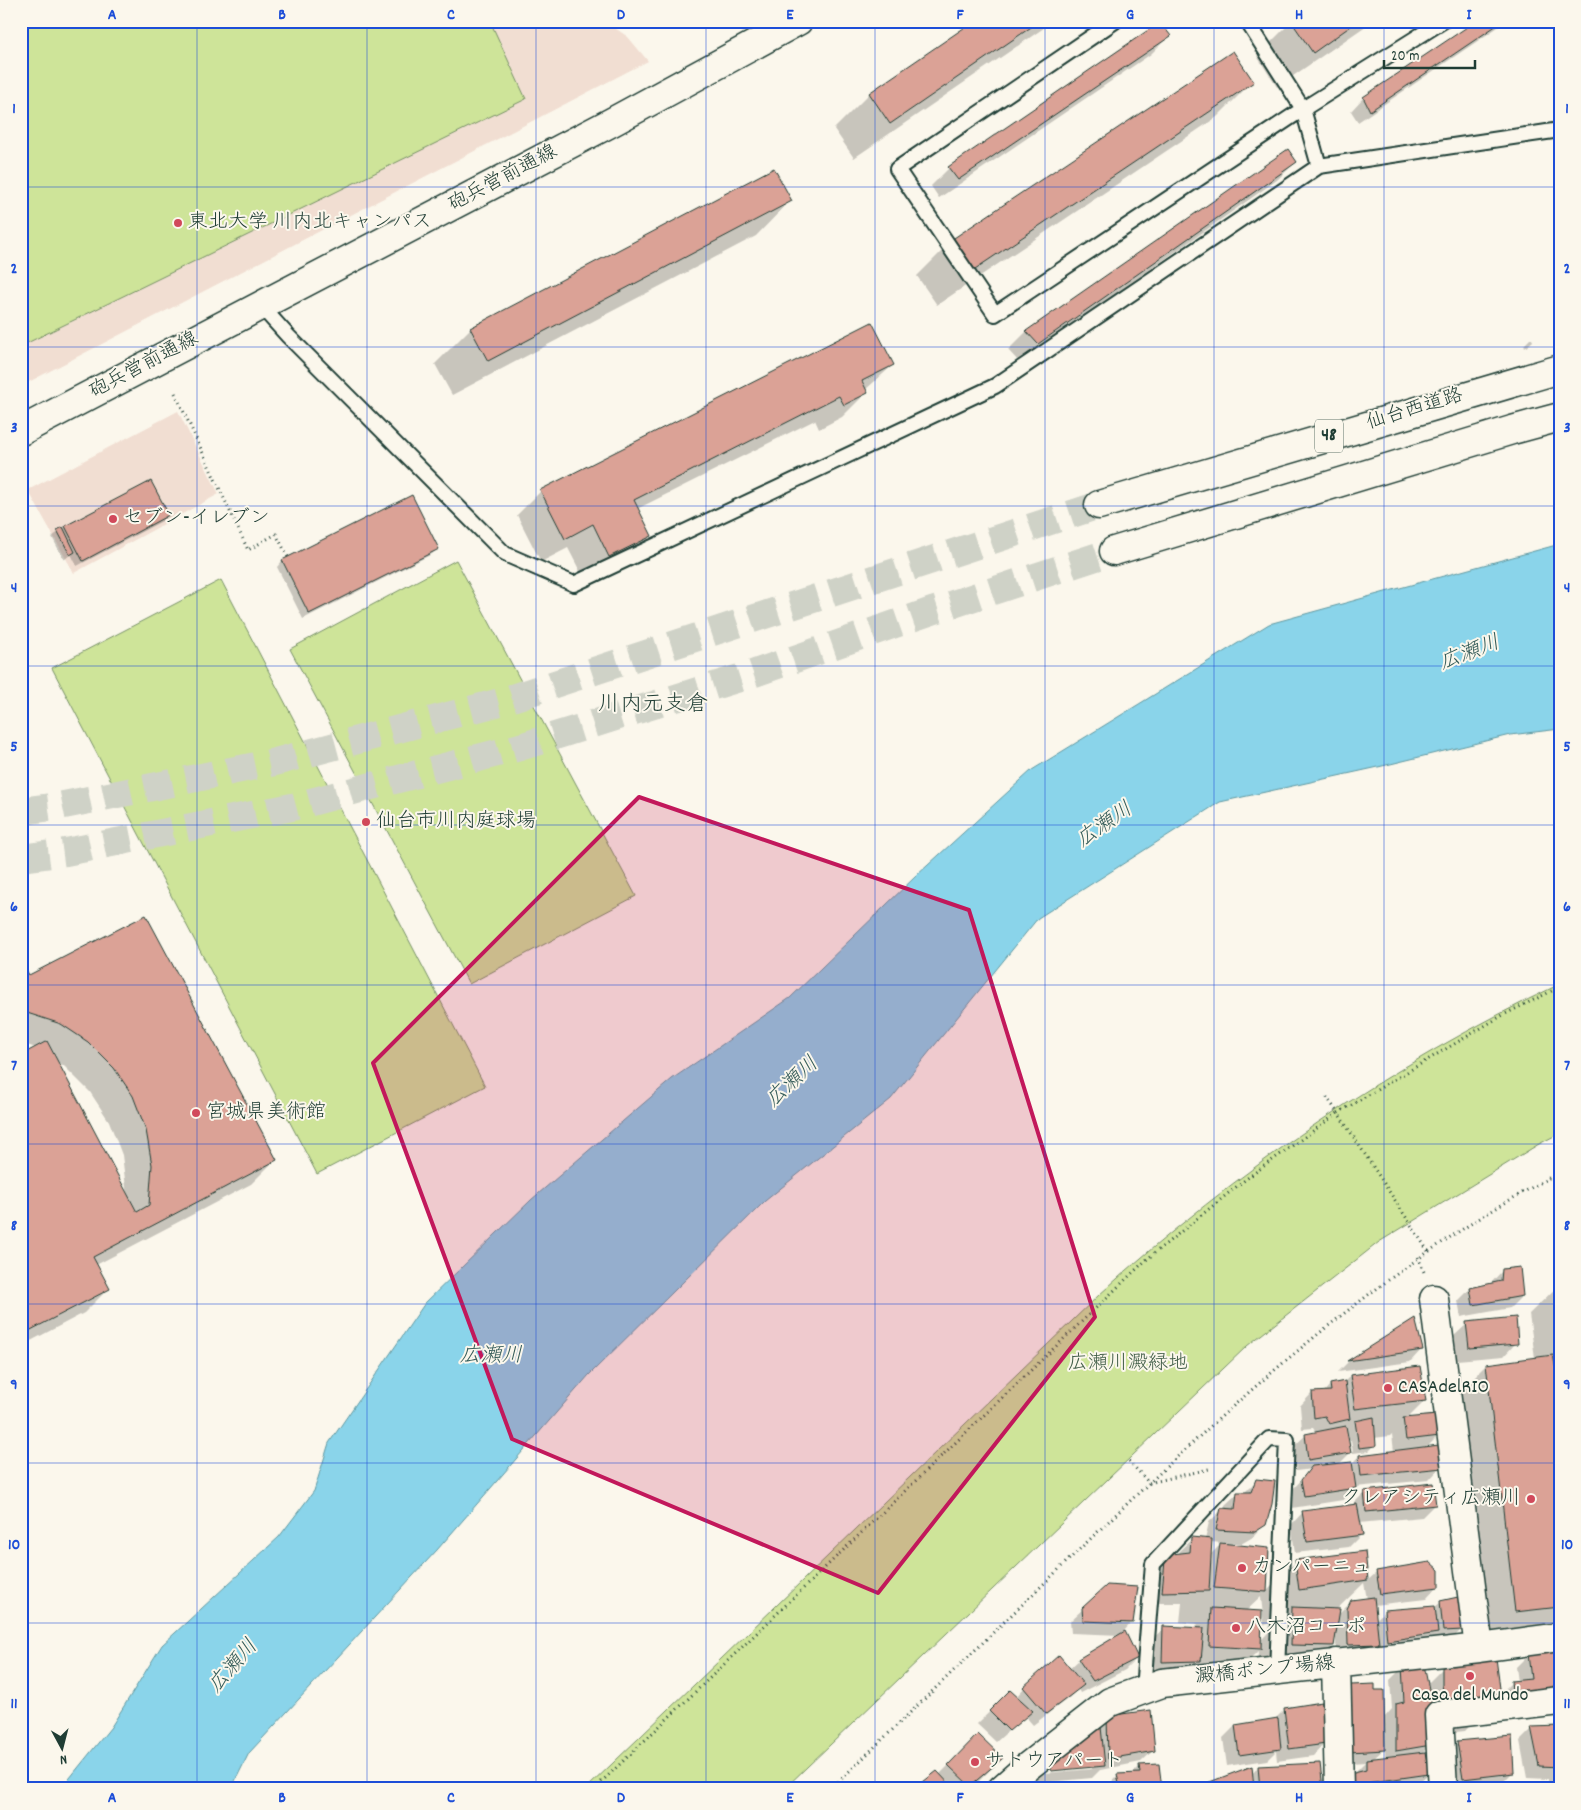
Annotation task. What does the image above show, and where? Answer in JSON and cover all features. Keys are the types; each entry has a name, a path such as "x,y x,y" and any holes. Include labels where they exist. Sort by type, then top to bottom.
{"main road":[{"name":"砲兵営前通線","path":"21,431 603,126 798,21"},
{"name":"仙台西道路","path":"1099,505 1560,368"},
{"name":"48","path":"1114,551 1560,417"},
{"path":"1434,1299 1478,1648"},
{"name":"澱橋ポンプ場線","path":"1002,1789 1029,1778 1110,1702 1162,1683 1478,1648 1560,1637"},
{"path":"1336,1663 1339,1789"},
{"path":"1443,1789 1439,1715 1560,1701"}],"lane":[{"path":"1115,21 897,169 995,314 1303,109 1443,21"},
{"path":"1247,21 1303,109 1319,166"},
{"path":"260,305 295,343 505,554 574,584 996,386 1319,166 1560,130"},
{"path":"1144,1690 1153,1564 1269,1439 1287,1440 1276,1670"}],"path":[{"path":"175,393 248,550 276,534 288,557"},
{"path":"594,1789 1146,1260 1246,1179 1338,1113 1503,1015 1560,987"},
{"path":"1326,1096 1428,1251"},
{"path":"831,1789 1149,1483 1262,1380 1341,1315 1428,1251 1521,1193 1560,1172"},
{"path":"1418,1258 1422,1266"},
{"path":"1149,1483 1250,1459"},
{"path":"1129,1461 1149,1483"}],"highlighted area":[{"path":"639,797 969,910 1095,1317 878,1593 512,1439 373,1063"}],"shaded area":[{"name":"東北大学 川内北キャンパス","path":"21,21 605,21 628,37 648,61 21,386"},
{"path":"178,411 219,494 74,573 28,490"}],"green space":[{"name":"東北大学 川内北キャンパス","path":"21,21 490,21 526,99 21,346"},
{"path":"456,560 636,896 469,984 290,649"},
{"path":"221,580 485,1086 317,1174 52,668"},
{"name":"広瀬川澱緑地","path":"1560,984 1560,1133 1379,1242 1247,1346 784,1789 586,1789 1099,1295 1151,1249 1261,1163 1376,1085 1497,1015"}],"water":[{"name":"広瀬川","path":"1560,544 1560,729 1510,735 1374,768 1220,802 1038,918 891,1099 765,1201 589,1375 437,1550 249,1753 231,1789 61,1789 111,1727 162,1645 279,1537 314,1491 329,1443 425,1303 531,1200 672,1079 790,998 916,876 1032,770 1269,624"}],"building":[{"path":"974,21 1040,21 890,124 869,93"},
{"path":"1291,21 1358,21 1313,53"},
{"path":"1476,21 1503,21 1370,111 1363,97"},
{"path":"1160,22 1171,36 958,180 948,167"},
{"path":"1233,51 1254,82 972,271 951,240"},
{"path":"1288,149 1297,162 1038,344 1026,331"},
{"path":"774,168 792,201 488,361 470,328"},
{"path":"872,322 894,365 862,381 868,393 844,405 839,396 634,500 652,536 609,557 593,524 565,539 540,490"},
{"path":"151,481 169,515 83,561 65,526"},
{"path":"412,495 439,549 309,614 282,560"},
{"path":"63,527 75,552 70,555 57,530"},
{"name":"宮城県美術館","path":"146,915 277,1160 93,1257 110,1289 21,1335 21,1055 47,1041 137,1212 149,1205 152,1165 146,1130 133,1096 114,1068 88,1042 61,1024 21,1011 21,960 29,975"},
{"path":"1520,1267 1523,1296 1473,1305 1470,1288 1501,1281 1502,1269"},
{"path":"1516,1317 1518,1344 1469,1348 1466,1322"},
{"path":"1415,1318 1423,1350 1347,1361"},
{"name":"クレアシティ広瀬川","path":"1553,1355 1560,1390 1560,1607 1515,1612 1486,1364"},
{"name":"CASAdelRIO","path":"1420,1366 1426,1401 1355,1409 1350,1375"},
{"path":"1345,1381 1350,1419 1329,1424 1325,1416 1314,1418 1312,1392 1331,1391 1330,1384"},
{"path":"1437,1415 1440,1436 1406,1440 1403,1418"},
{"path":"1374,1417 1376,1446 1359,1448 1355,1421"},
{"path":"1346,1426 1351,1453 1308,1460 1305,1434"},
{"path":"1439,1445 1443,1468 1361,1476 1359,1455"},
{"path":"1352,1462 1356,1488 1304,1496 1301,1480 1312,1466"},
{"path":"1256,1479 1275,1481 1272,1504 1266,1525 1255,1532 1216,1530 1221,1508 1235,1509 1237,1492 1251,1492"},
{"path":"1433,1483 1436,1505 1366,1512 1364,1491"},
{"path":"1357,1504 1363,1535 1307,1542 1302,1511"},
{"path":"1191,1537 1212,1539 1209,1591 1162,1592 1165,1561 1172,1554 1190,1552"},
{"name":"カンパーニュ","path":"1220,1543 1269,1548 1267,1592 1214,1588"},
{"path":"1365,1551 1368,1580 1299,1590 1295,1560"},
{"path":"1430,1562 1439,1570 1439,1587 1380,1594 1376,1571"},
{"path":"1107,1585 1138,1587 1133,1623 1083,1621 1082,1608"},
{"path":"1374,1597 1379,1644 1348,1645 1347,1609 1351,1600"},
{"path":"1458,1597 1463,1630 1443,1631 1440,1601"},
{"path":"1435,1606 1438,1633 1387,1641 1384,1610"},
{"path":"1292,1607 1340,1609 1334,1646 1291,1645"},
{"name":"八木沼コーポ","path":"1211,1608 1262,1611 1261,1649 1209,1646"},
{"path":"1163,1626 1204,1628 1201,1661 1162,1662"},
{"path":"1125,1631 1138,1658 1093,1681 1078,1659"},
{"path":"1560,1650 1560,1693 1513,1700 1511,1681 1531,1679 1528,1654"},
{"path":"1059,1655 1084,1685 1046,1714 1023,1687"},
{"name":"Casa del Mundo","path":"1496,1658 1501,1696 1445,1702 1442,1685 1442,1667"},
{"path":"1424,1665 1433,1709 1426,1710 1431,1745 1396,1751 1396,1704 1404,1702 1402,1666"},
{"path":"1375,1684 1375,1690 1384,1690 1385,1750 1349,1752 1351,1685"},
{"path":"1010,1690 1033,1711 1009,1731 989,1711"},
{"path":"1322,1702 1326,1744 1289,1749 1284,1708"},
{"path":"1151,1710 1155,1751 1108,1759 1107,1716"},
{"path":"1278,1718 1281,1749 1239,1755 1235,1725"},
{"path":"1560,1726 1560,1767 1539,1766 1531,1727"},
{"path":"1101,1727 1105,1766 1051,1771 1046,1762 1088,1733"},
{"name":"サトウアパート","path":"978,1734 1003,1758 970,1786 948,1765"},
{"path":"1512,1736 1514,1773 1463,1779 1457,1741"},
{"path":"1425,1752 1429,1774 1352,1785 1350,1773 1366,1769 1366,1759"},
{"path":"1320,1763 1323,1789 1260,1789 1258,1766"},
{"path":"1159,1764 1162,1789 1120,1789 1117,1774 1140,1773 1139,1765"},
{"path":"1252,1766 1254,1789 1191,1789 1191,1787"},
{"path":"937,1771 954,1789 914,1789"},
{"path":"1413,1782 1414,1789 1376,1789 1375,1783"}],"tunnel":[{"path":"21,811 59,806 275,762 500,702 1099,505"},
{"path":"21,858 66,852 292,807 520,747 752,674 932,611 1114,551"}],"place":[{"name":"東北大学 川内北キャンパス","path":"178,223"},
{"name":"セブン-イレブン","path":"113,519"},
{"name":"仙台市川内庭球場","path":"366,822"},
{"name":"宮城県美術館","path":"196,1113"},
{"name":"CASAdelRIO","path":"1388,1388"},
{"name":"クレアシティ広瀬川","path":"1531,1499"},
{"name":"カンパーニュ","path":"1242,1568"},
{"name":"八木沼コーポ","path":"1236,1628"},
{"name":"Casa del Mundo","path":"1470,1676"},
{"name":"サトウアパート","path":"975,1762"}],"district":[{"name":"川内元支倉","path":"653,705"}]}
